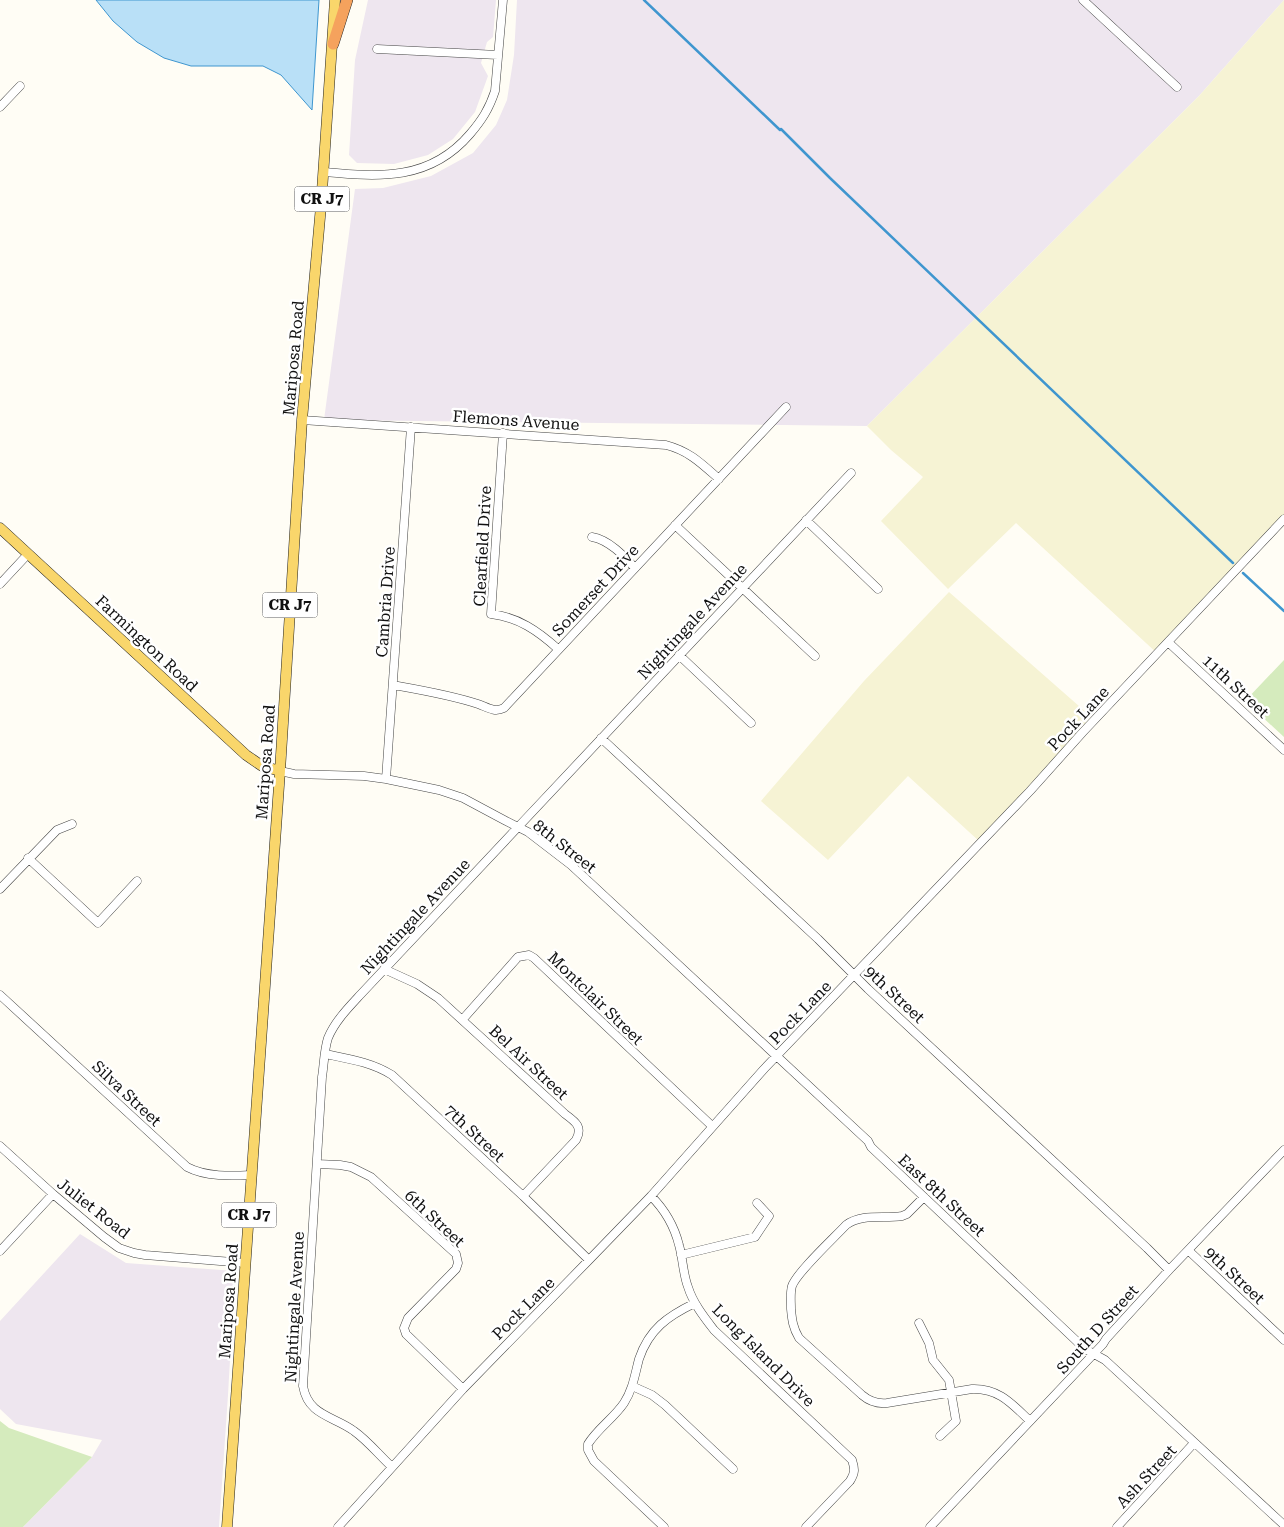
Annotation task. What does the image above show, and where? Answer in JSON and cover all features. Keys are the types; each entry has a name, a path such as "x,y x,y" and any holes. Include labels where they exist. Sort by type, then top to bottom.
{"highway":[{"path":"333,44 347,0"}],"main road":[{"name":"Mariposa Road","path":"227,1527 280,771 302,420 324,172 335,0"},
{"name":"Farmington Road","path":"0,528 246,755 262,766 280,771"}],"street":[{"path":"324,172 366,176 418,170 439,161 462,143 481,121 490,105 494,91 503,0"},
{"path":"1083,0 1177,88"},
{"path":"377,49 498,55"},
{"path":"0,107 20,86"},
{"name":"Somerset Drive","path":"393,685 465,701 492,710 500,710 507,705 786,408"},
{"name":"Flemons Avenue","path":"302,420 666,445 694,457 719,479"},
{"name":"Cambria Drive","path":"386,779 411,427"},
{"name":"Clearfield Drive","path":"503,433 490,614 510,618 534,629 558,649"},
{"name":"Nightingale Avenue","path":"392,1467 353,1430 323,1415 312,1406 307,1400 304,1391 304,1357 322,1077 328,1041 335,1025 346,1010 384,969 851,473"},
{"name":"Pock Lane","path":"338,1527 463,1389 650,1196 777,1056 1016,806 1284,519"},
{"path":"806,520 878,589"},
{"path":"675,525 815,656"},
{"path":"592,537 599,538 618,551 635,568"},
{"path":"0,584 28,554"},
{"name":"11th Street","path":"1168,642 1284,750"},
{"path":"678,655 751,723"},
{"name":"9th Street","path":"601,738 818,939 1169,1270"},
{"name":"8th Street","path":"280,771 294,774 364,776 438,790 462,798 528,832 571,865 777,1056"},
{"path":"0,889 57,830 72,824"},
{"path":"28,858 98,923 137,881"},
{"name":"Montclair Street","path":"463,1019 518,957 529,955 712,1126"},
{"name":"Bel Air Street","path":"384,969 416,984 438,998 576,1122 579,1127 579,1134 576,1140 523,1196"},
{"name":"Silva Street","path":"0,995 187,1167 209,1174 252,1175"},
{"name":"7th Street","path":"326,1054 365,1062 392,1076 523,1196 589,1260"},
{"name":"East 8th Street","path":"777,1056 1085,1349 1105,1360 1284,1525"},
{"name":"Juliet Road","path":"0,1146 53,1194 119,1248 145,1255 245,1263"},
{"name":"South D Street","path":"930,1527 1092,1353 1103,1344 1169,1270 1283,1152"},
{"name":"6th Street","path":"317,1164 351,1167 371,1177 456,1254 458,1263 456,1269 408,1318 404,1328 406,1334 463,1389"},
{"path":"0,1251 53,1194"},
{"name":"Long Island Drive","path":"650,1196 668,1216 674,1229 688,1287 695,1303 714,1330 852,1460 855,1468 854,1475 850,1481 806,1527"},
{"path":"924,1197 907,1214 902,1216 860,1218 846,1225 801,1272 794,1282 791,1295 792,1322 795,1331 799,1338 870,1400 882,1404 972,1389 988,1390 1009,1400 1030,1421"},
{"path":"681,1255 755,1237 769,1216 757,1203"},
{"name":"9th Street","path":"1189,1251 1284,1340"},
{"path":"664,1527 594,1461 588,1450 588,1444 618,1412 625,1401 632,1386 640,1358 652,1334 668,1318 695,1303"},
{"path":"919,1324 929,1343 933,1360 949,1380 952,1392 956,1421 940,1436"},
{"path":"632,1386 652,1396 664,1405 733,1469"},
{"name":"Ash Street","path":"1117,1527 1194,1443"}],"shaded area":[{"path":"368,0 496,0 493,37 487,42 481,63 488,76 475,112 453,139 428,155 394,164 357,163 349,155 355,60"},
{"path":"517,0 1284,0 1199,96 867,426 324,420 355,189 383,188 431,176 473,153 496,125 507,100 514,55"},
{"path":"1284,0 1284,522 1159,655 1016,523 948,589 881,521 923,477 891,450 867,426 1199,96"},
{"path":"949,592 1096,721 980,842 908,776 828,860 761,801 864,681"},
{"path":"80,1234 126,1263 235,1271 219,1527 23,1527 92,1457 102,1440 16,1424 0,1409 0,1321"}],"green space":[{"path":"1284,660 1284,737 1245,701"},
{"path":"0,1421 9,1428 92,1457 23,1527 0,1527"}],"water":[{"path":"96,0 319,0 312,110 281,75 263,66 191,66 164,58 137,42 113,21"}],"waterway":[{"path":"644,0 1233,563"},
{"path":"1243,573 1284,611"}]}
